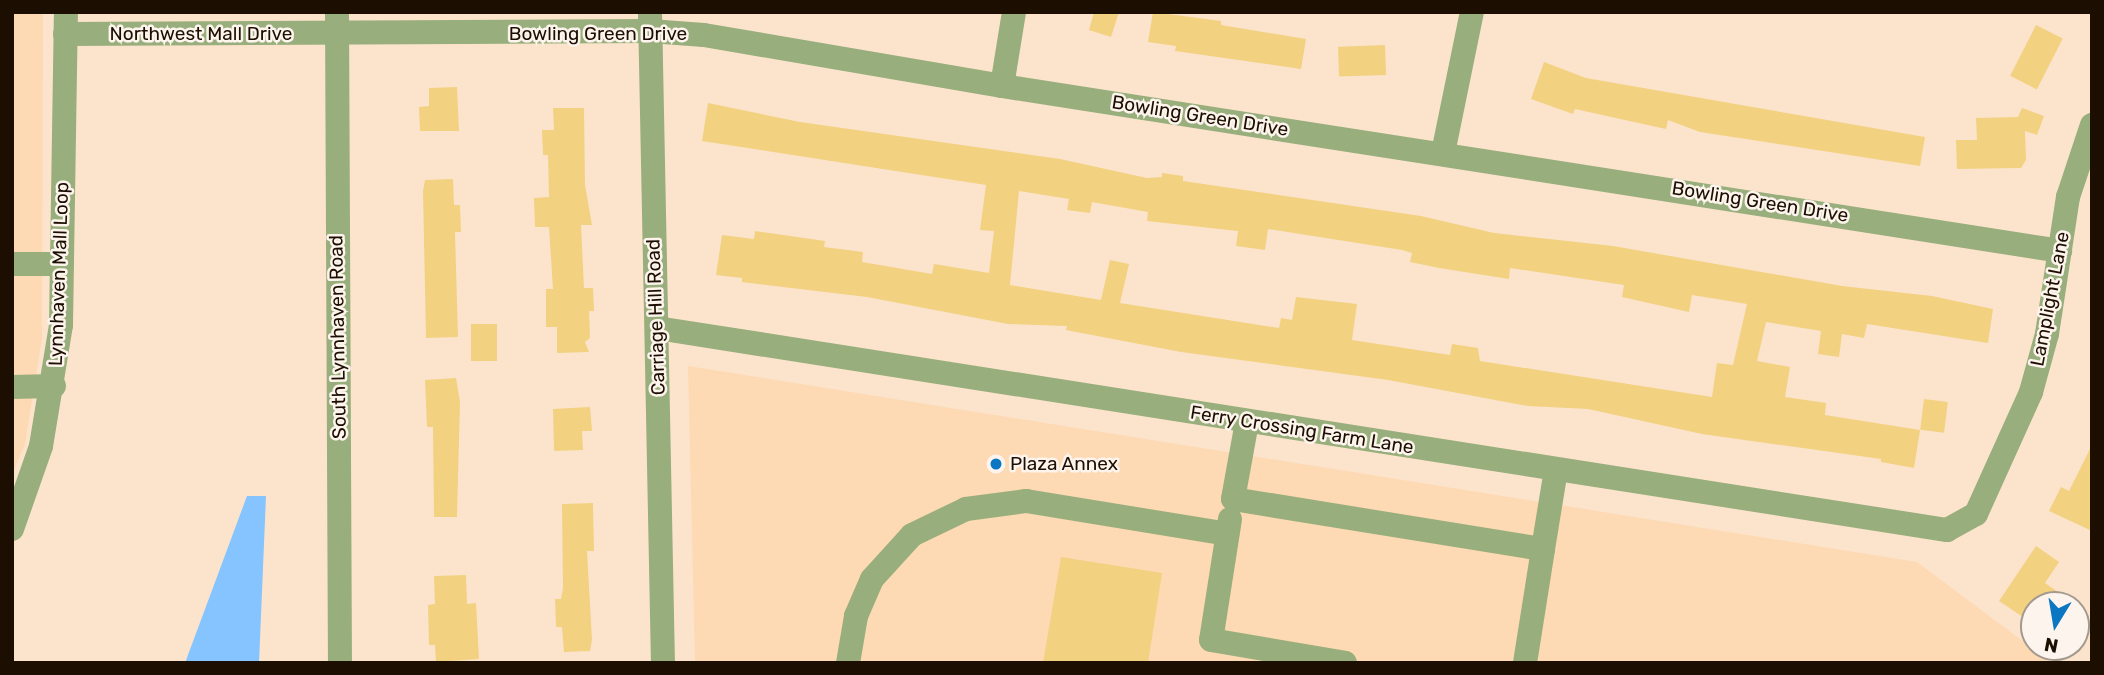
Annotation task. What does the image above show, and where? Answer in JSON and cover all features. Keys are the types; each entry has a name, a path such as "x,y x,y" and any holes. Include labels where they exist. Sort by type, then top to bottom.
{"street":[{"path":"1002,86 1014,12"},
{"path":"1443,153 1472,12"},
{"name":"Bowling Green Drive","path":"337,23 650,22 704,35 1002,86 2060,251"},
{"name":"Carriage Hill Road","path":"650,22 663,663"},
{"name":"Northwest Mall Drive","path":"65,23 337,23"},
{"name":"Lynnhaven Mall Loop","path":"12,529 28,494 54,386 62,264 65,23"},
{"name":"South Lynnhaven Road","path":"337,23 340,663"},
{"name":"Lamplight Lane","path":"1947,530 1976,514 2010,447 2047,334 2068,197 2092,125"},
{"path":"12,264 62,264"},
{"name":"Ferry Crossing Farm Lane","path":"657,328 1947,530"},
{"path":"12,387 54,386"},
{"path":"1247,422 1211,640 1345,663"},
{"path":"1525,663 1556,470"},
{"path":"1233,499 1543,549"},
{"path":"848,663 856,616 872,579 912,536 966,509 1026,501 1227,534"}],"shaded area":[{"path":"12,12 43,12 42,338 25,444 12,475"},
{"name":"Plaza Annex","path":"688,366 1917,562 2020,639 2020,661 2052,663 695,663"}],"water":[{"path":"247,496 266,496 259,663 185,663"}],"building":[{"path":"1094,12 1119,12 1111,37 1089,30"},
{"path":"1153,12 1221,21 1221,25 1306,39 1301,69 1175,51 1176,46 1148,42"},
{"path":"2036,25 2063,39 2037,89 2010,76"},
{"path":"1385,45 1386,75 1339,77 1338,47"},
{"path":"1544,62 1586,78 1925,137 1920,166 1700,132 1668,120 1666,129 1575,109 1573,114 1531,99"},
{"path":"457,87 459,131 420,131 419,107 429,106 429,88"},
{"path":"708,103 800,122 1060,159 1147,178 1162,177 1162,173 1183,176 1183,181 1421,216 1494,233 1613,246 1842,286 1932,296 1993,309 1988,343 1867,324 1864,338 1842,334 1839,357 1818,354 1821,331 1766,322 1757,361 1790,367 1785,397 1826,403 1825,415 1920,430 1914,468 1881,462 1881,459 1702,434 1588,409 1528,406 1388,380 1181,352 1066,330 1067,326 1008,324 867,297 742,282 742,278 716,275 722,235 754,239 755,231 825,241 824,247 863,252 862,262 932,274 934,264 989,273 994,231 980,230 986,185 702,141","holes":["1019,191 1069,199 1067,210 1090,213 1092,202 1148,212 1147,221 1238,231 1236,246 1265,250 1268,229 1402,250 1412,253 1410,262 1439,268 1509,279 1510,268 1624,285 1622,297 1689,312 1692,295 1747,304 1733,365 1717,363 1712,397 1480,361 1478,348 1452,344 1450,355 1352,340 1357,304 1296,297 1292,320 1281,318 1279,328 1120,303 1129,264 1110,260 1101,300 1010,285"]},
{"path":"553,108 584,108 585,185 592,225 581,225 584,288 593,288 594,311 589,311 590,338 585,342 589,352 557,353 557,327 546,327 546,289 553,289 549,227 535,227 534,198 549,197 548,155 543,155 542,130 554,130"},
{"path":"2022,108 2044,116 2037,135 2025,131 2026,160 2021,168 1957,169 1956,140 1977,140 1976,118 2018,117"},
{"path":"453,179 454,205 460,205 461,232 455,232 458,337 426,338 423,191 425,180"},
{"path":"471,324 497,324 497,361 471,361"},
{"path":"456,378 460,402 457,517 434,517 433,427 427,427 425,380"},
{"path":"1924,399 1948,402 1944,433 1920,430"},
{"path":"590,407 592,431 582,431 583,450 554,451 553,409"},
{"path":"2092,445 2092,531 2049,511 2061,487 2069,491"},
{"path":"593,503 594,551 587,551 592,640 590,651 564,652 562,627 556,627 555,599 561,599 563,588 562,504"},
{"path":"2036,546 2059,562 2045,583 2057,591 2020,591 2020,615 1999,601"},
{"path":"1061,557 1162,573 1148,663 1043,663"},
{"path":"466,575 467,604 476,603 479,659 436,662 435,645 429,645 428,605 435,604 434,576"}],"place":[{"name":"Plaza Annex","path":"996,464"}]}
